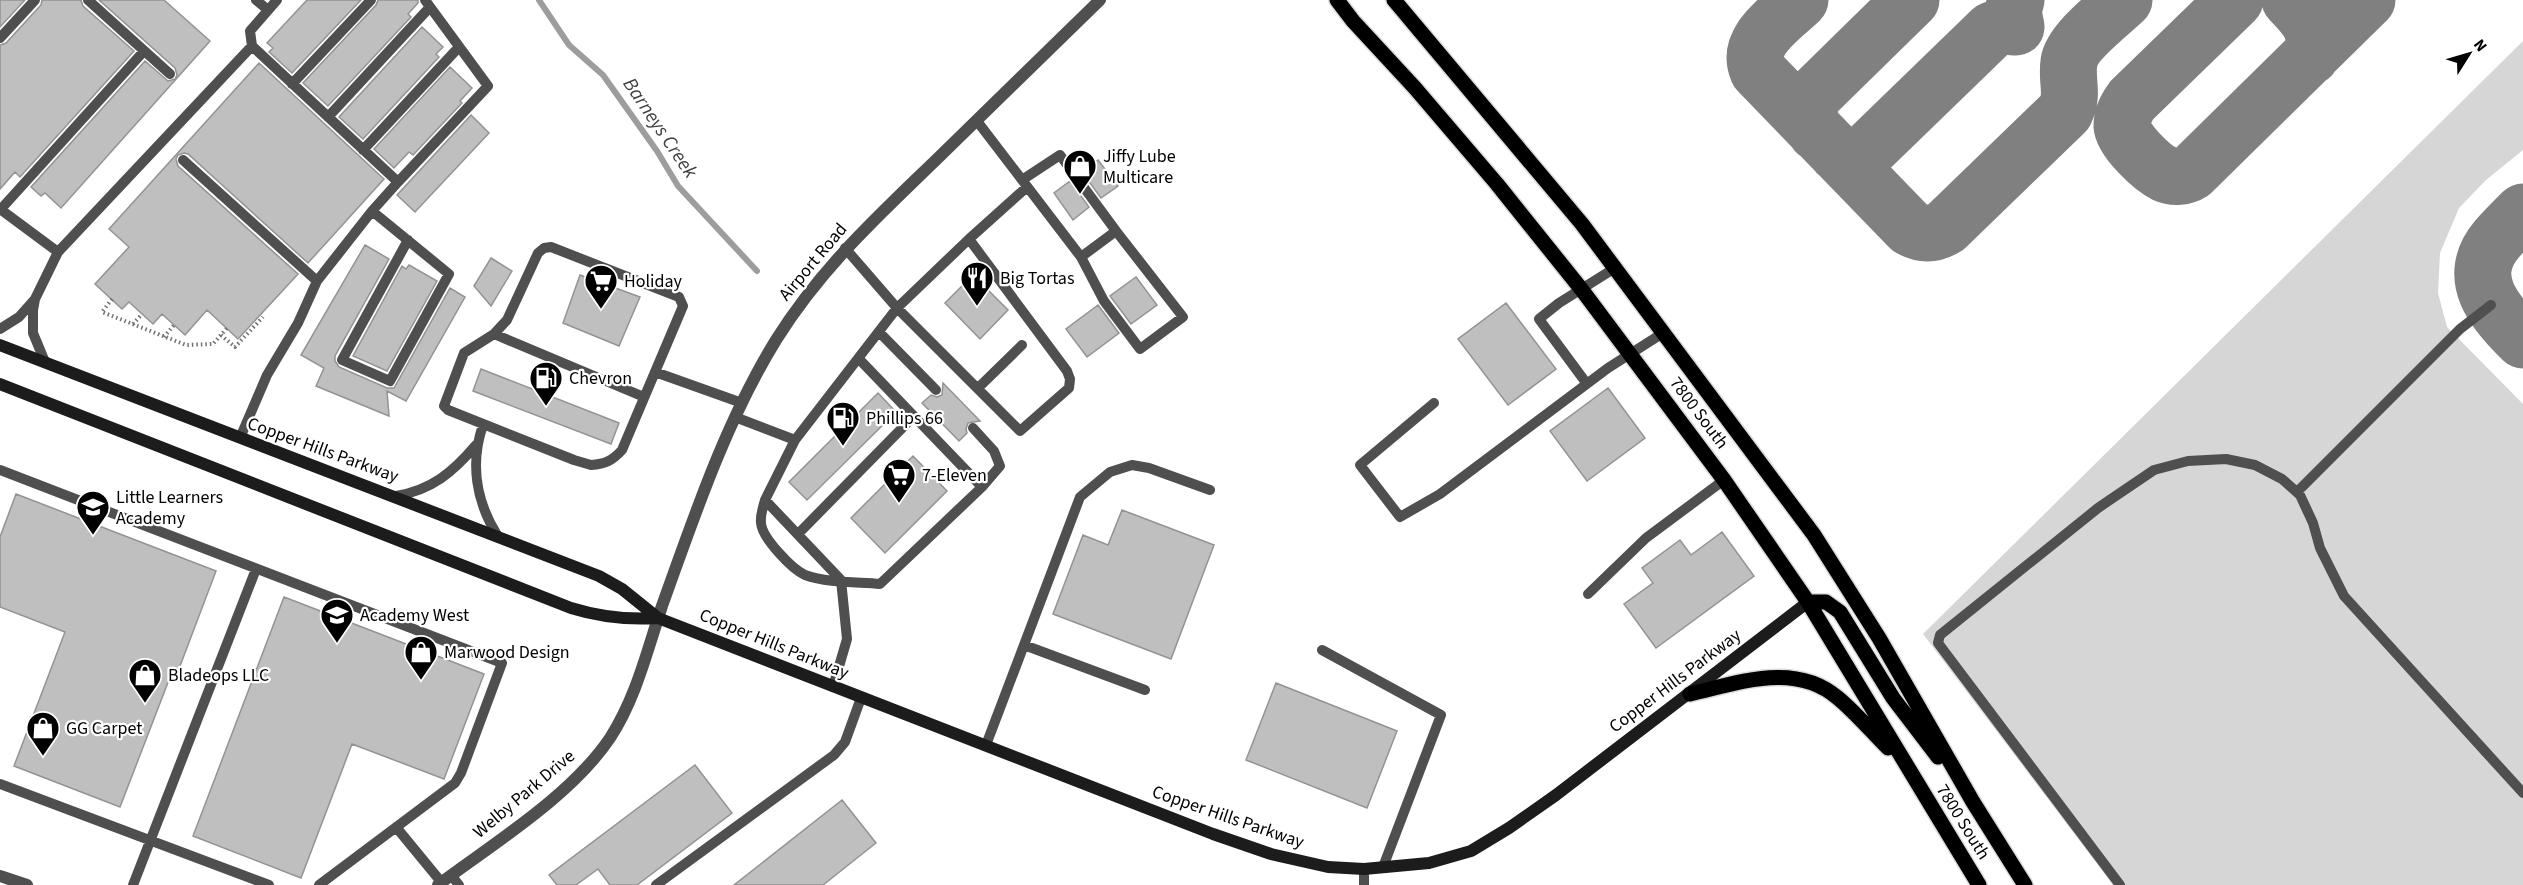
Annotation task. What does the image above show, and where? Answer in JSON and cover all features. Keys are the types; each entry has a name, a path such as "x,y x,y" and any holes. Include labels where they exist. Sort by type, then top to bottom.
{"main road":[{"name":"7800 South","path":"1337,0 1497,184 1582,290 1724,480 1808,602 1979,885"},
{"name":"7800 South","path":"1394,0 1582,224 1815,535 1879,638 1973,802 2025,885"},
{"name":"Copper Hills Parkway","path":"0,345 599,576 622,589 658,618 833,687 1213,834 1271,854 1328,867 1364,869 1429,863 1471,850 1509,828 1556,795 1808,602"},
{"name":"Copper Hills Parkway","path":"0,384 571,608 614,618 633,620 658,618"},
{"path":"1808,602 1826,602 1840,612 1893,698 1973,802"},
{"path":"1690,694 1767,676 1801,679 1837,696 1904,764"}],"street":[{"name":"Airport Road","path":"658,618 735,417 789,319 812,286 845,248 1100,0"},
{"name":"Welby Park Drive","path":"448,882 558,793 601,750 611,736 640,675 658,618"},
{"path":"0,876 27,885"}],"lane":[{"path":"0,38 35,0"},
{"path":"88,0 170,74"},
{"path":"256,0 268,10"},
{"path":"277,0 250,31 252,46 398,182"},
{"path":"292,84 371,0"},
{"path":"240,438 267,375 298,323 317,281 372,211 488,86 427,3 328,117"},
{"path":"0,329 19,316 35,299 58,252 252,46"},
{"path":"363,150 459,47"},
{"path":"58,252 0,209 144,51"},
{"path":"973,428 994,451 1000,462 996,472 880,584 806,575 797,570 772,544 761,525 761,512 765,500 795,440 897,308 1025,183 1060,155 1183,317 1140,349 1104,301 1081,257 1025,183 977,121"},
{"path":"183,160 317,281"},
{"path":"372,211 408,240 449,274 390,381 342,360 408,240"},
{"path":"1081,257 1116,231"},
{"path":"845,248 897,308 1020,431 1069,388 1070,379 1067,371 969,239"},
{"path":"551,247 679,297 683,306 622,450 613,460 603,464 591,465 574,460 483,425 448,410 444,406 464,353 494,334 507,320 538,253 544,248 551,247"},
{"path":"1587,384 1539,320 1615,268"},
{"path":"35,299 33,333 45,362"},
{"path":"2296,492 2460,329 2491,305"},
{"path":"879,332 936,390"},
{"path":"1434,403 1360,465 1400,517 1440,494 1587,384 1663,333"},
{"path":"494,334 644,397"},
{"path":"978,388 1022,345"},
{"path":"859,359 982,487"},
{"path":"655,372 742,403"},
{"path":"798,534 914,416"},
{"path":"735,417 795,440"},
{"path":"396,496 421,490 456,469 476,445 483,425"},
{"path":"476,445 480,500 497,535"},
{"path":"2120,885 1938,643 1940,635 2098,508 2154,470 2188,461 2226,459 2255,465 2282,479 2301,495 2320,548 2343,596 2523,793"},
{"path":"986,745 1080,497 1110,472 1132,465 1149,468 1209,490"},
{"path":"0,470 502,663 455,783 319,885"},
{"path":"1588,594 1646,538 1724,480"},
{"path":"765,500 841,580 848,639 833,687"},
{"path":"133,885 256,569"},
{"path":"1024,645 1145,690"},
{"path":"1322,650 1441,715 1383,867"},
{"path":"656,885 834,755 845,742 861,698"},
{"path":"0,784 269,885"},
{"path":"396,828 448,882"},
{"path":"1364,869 1364,885"}],"path":[{"path":"112,299 102,312 186,345 213,344 227,328"},
{"path":"133,324 142,314"},
{"path":"221,335 235,347 263,317"},
{"path":"164,337 174,325"}],"shaded area":[{"path":"2523,41 2523,150 2486,180 2459,208 2440,253 2438,293 2447,327 2523,404 2523,885 2113,885 1923,634"}],"building":[{"path":"0,0 25,0 0,27"},
{"path":"42,0 81,0 83,6 134,51 20,177 15,172 0,189 0,45 6,43 41,5"},
{"path":"99,0 164,0 210,41 61,208 45,193 41,196 31,187 145,61 168,81 175,79 177,75 175,68"},
{"path":"307,0 361,0 292,73 269,52 273,48 267,43"},
{"path":"378,0 418,0 418,3 408,14 411,17 328,106 303,83 376,5"},
{"path":"422,27 443,47 436,54 439,57 363,139 339,117"},
{"path":"259,63 384,179 308,263 188,154 178,155 176,159 178,166 298,274 238,339 207,310 185,335 162,314 153,324 129,302 122,309 95,284 129,247 109,229"},
{"path":"450,67 472,88 460,101 462,103 413,155 409,152 394,168 374,149"},
{"path":"471,115 489,133 415,212 397,195"},
{"path":"1098,160 1118,186 1101,198 1082,172"},
{"path":"1070,181 1089,207 1073,220 1054,193"},
{"path":"365,245 389,259 335,356 339,367 387,388 394,388 450,288 465,297 406,401 387,391 389,416 316,386 324,368 301,355"},
{"path":"491,258 512,271 491,306 474,286"},
{"path":"409,265 437,281 387,371 353,356 402,266 406,269"},
{"name":"Holiday","path":"580,275 640,297 619,346 563,323"},
{"path":"973,275 1008,310 980,339 945,303"},
{"path":"1136,277 1157,305 1131,324 1110,296"},
{"path":"1506,303 1556,369 1508,405 1458,339"},
{"path":"1098,305 1119,333 1087,357 1066,329"},
{"name":"Chevron","path":"481,369 619,423 611,444 473,391"},
{"path":"943,383 980,421 968,423 967,433 959,441 922,403 931,395 937,397 942,395"},
{"path":"1608,388 1645,438 1587,481 1550,431"},
{"name":"Phillips 66","path":"878,393 896,412 807,500 789,482"},
{"name":"7-Eleven","path":"913,456 947,491 885,553 851,518"},
{"path":"16,494 216,571 177,674 172,672 120,807 14,766 65,632 0,607 0,537"},
{"path":"1122,510 1214,545 1171,659 1053,614 1083,535 1108,545"},
{"path":"1722,532 1754,576 1656,648 1624,604 1653,583 1642,568 1680,540 1691,555"},
{"path":"284,597 484,674 444,779 352,744 301,878 193,836"},
{"path":"1276,683 1397,731 1367,808 1246,760"},
{"path":"695,765 732,813 637,885 610,885 598,869 576,885 557,885 549,875"},
{"path":"842,800 876,843 823,885 734,885"}],"waterway":[{"name":"Barneys Creek","path":"539,0 569,45 603,75 657,151 678,186 757,271"}],"taxiway":[{"path":"1800,0 1774,23 1760,40 1755,60 1758,71 1910,228 1928,233 1937,232 1946,227 2065,112 2069,99 2068,69 2072,54 2084,37 2124,0"},
{"path":"1816,132 1809,114 1814,95 1911,0"},
{"path":"1837,153 1847,157 1863,155 1992,30 2003,26 2016,27 2013,11 2016,0"},
{"path":"2235,0 2132,100 2125,112 2122,126 2127,139 2146,160 2165,174 2179,176 2192,172 2367,0"},
{"path":"2290,0 2306,19 2313,32 2311,56"},
{"path":"2523,212 2497,239 2487,253 2483,267 2483,281 2487,294 2502,318 2523,340"}],"place":[{"name":"Jiffy Lube Multicare","path":"1080,195"},
{"name":"Big Tortas","path":"977,307"},
{"name":"Holiday","path":"601,310"},
{"name":"Chevron","path":"546,407"},
{"name":"Phillips 66","path":"843,447"},
{"name":"7-Eleven","path":"899,504"},
{"name":"Little Learners Academy","path":"93,536"},
{"name":"Academy West","path":"337,644"},
{"name":"Marwood Design","path":"421,681"},
{"name":"Bladeops LLC","path":"145,704"},
{"name":"GG Carpet","path":"43,757"}]}
